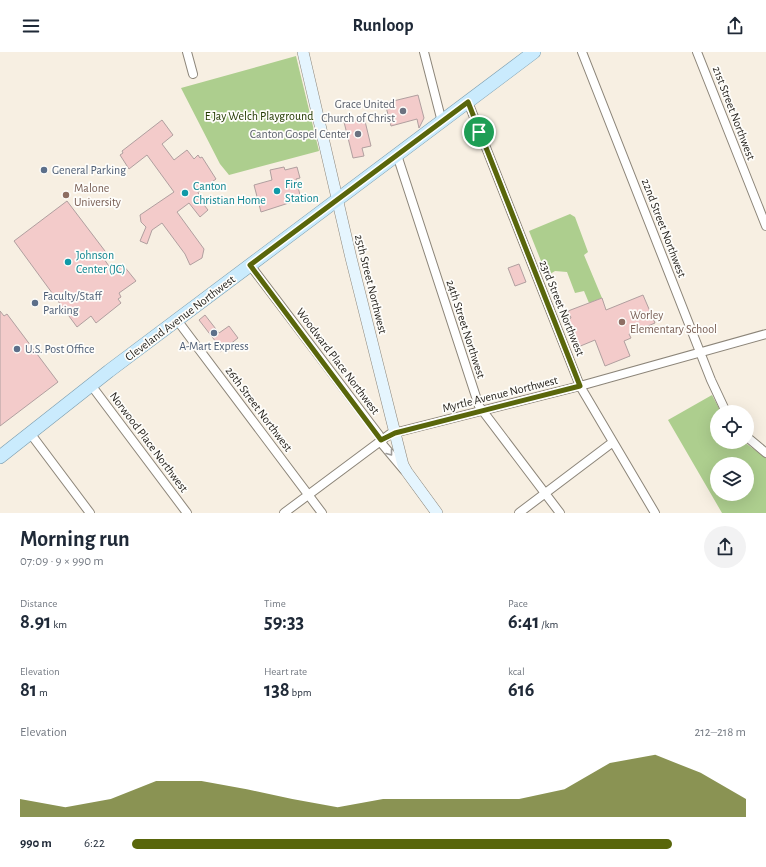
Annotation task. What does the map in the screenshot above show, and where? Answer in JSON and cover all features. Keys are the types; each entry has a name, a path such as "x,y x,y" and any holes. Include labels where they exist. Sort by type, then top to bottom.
{"main road":[{"name":"Cleveland Avenue Northwest","path":"0,457 91,385 534,52"}],"street":[{"path":"187,52 192,74"},
{"name":"25th Street Northwest","path":"302,52 395,433 407,472 437,513"},
{"path":"424,52 442,122"},
{"name":"22nd Street Northwest","path":"582,52 700,352 723,405"},
{"name":"21st Street Northwest","path":"697,52 766,226"},
{"name":"23rd Street Northwest","path":"468,102 580,386 656,513"},
{"name":"24th Street Northwest","path":"397,155 477,401 482,410 560,513"},
{"name":"Woodward Place Northwest","path":"250,265 400,466 407,472"},
{"name":"26th Street Northwest","path":"177,320 322,513"},
{"name":"Myrtle Avenue Northwest","path":"284,513 381,440 395,433 580,386 766,334"},
{"name":"Norwood Place Northwest","path":"91,385 187,513"},
{"path":"30,433 90,513"},
{"path":"519,513 613,442"},
{"path":"754,443 766,453"}],"green space":[{"name":"E Jay Welch Playground","path":"296,56 319,151 229,175 220,164 181,88"},
{"path":"570,214 575,217 588,252 584,255 602,298 589,303 584,291 575,293 567,272 555,271 547,276 529,231"},
{"path":"712,395 717,405 710,405 710,449 754,449 766,458 766,513 722,513 715,501 754,501 754,457 710,457 710,492 668,420"}],"building":[{"name":"Grace United Church of Christ","path":"418,95 424,118 419,128 417,119 391,126 385,103"},
{"name":"Canton Gospel Center","path":"364,117 371,146 362,148 364,156 353,158 344,122"},
{"name":"Canton Christian Home","path":"162,120 173,135 162,144 174,160 187,150 194,159 198,155 200,158 202,157 216,179 198,192 199,195 197,196 208,210 200,217 189,203 177,212 204,249 202,258 190,265 185,254 162,223 152,230 147,244 140,241 146,227 141,222 140,215 174,192 147,155 129,169 120,155 123,153 122,151"},
{"name":"Fire Station","path":"284,167 285,170 297,167 300,178 296,179 301,199 261,212 254,185 272,180 270,170"},
{"name":"Johnson Center (JC)","path":"67,201 108,255 104,259 113,272 123,265 136,281 119,293 121,297 118,299 121,303 96,323 91,316 77,327 14,241"},
{"path":"519,264 526,282 515,286 508,268"},
{"path":"643,295 655,323 629,334 631,338 624,341 630,356 605,366 595,340 578,347 567,320 571,318 568,311 602,298 606,310"},
{"name":"U.S. Post Office","path":"0,311 4,316 7,314 58,382 0,426"},
{"name":"A-Mart Express","path":"205,315 219,333 229,326 238,338 220,352 214,344 216,342 199,320"}],"place":[{"name":"Grace United Church of Christ","path":"403,111"},
{"name":"Canton Gospel Center","path":"358,134"},
{"name":"General Parking","path":"44,170"},
{"name":"Fire Station","path":"277,191"},
{"name":"Canton Christian Home","path":"185,193"},
{"name":"Malone University","path":"66,195"},
{"name":"Johnson Center (JC)","path":"68,262"},
{"name":"Faculty/Staff Parking","path":"35,303"},
{"name":"Worley Elementary School","path":"622,322"},
{"name":"A-Mart Express","path":"214,333"},
{"name":"U.S. Post Office","path":"17,349"}],"route":[{"path":"468,102 479,132 580,386 472,412 390,434 381,440 350,396 250,265 468,102"}]}
